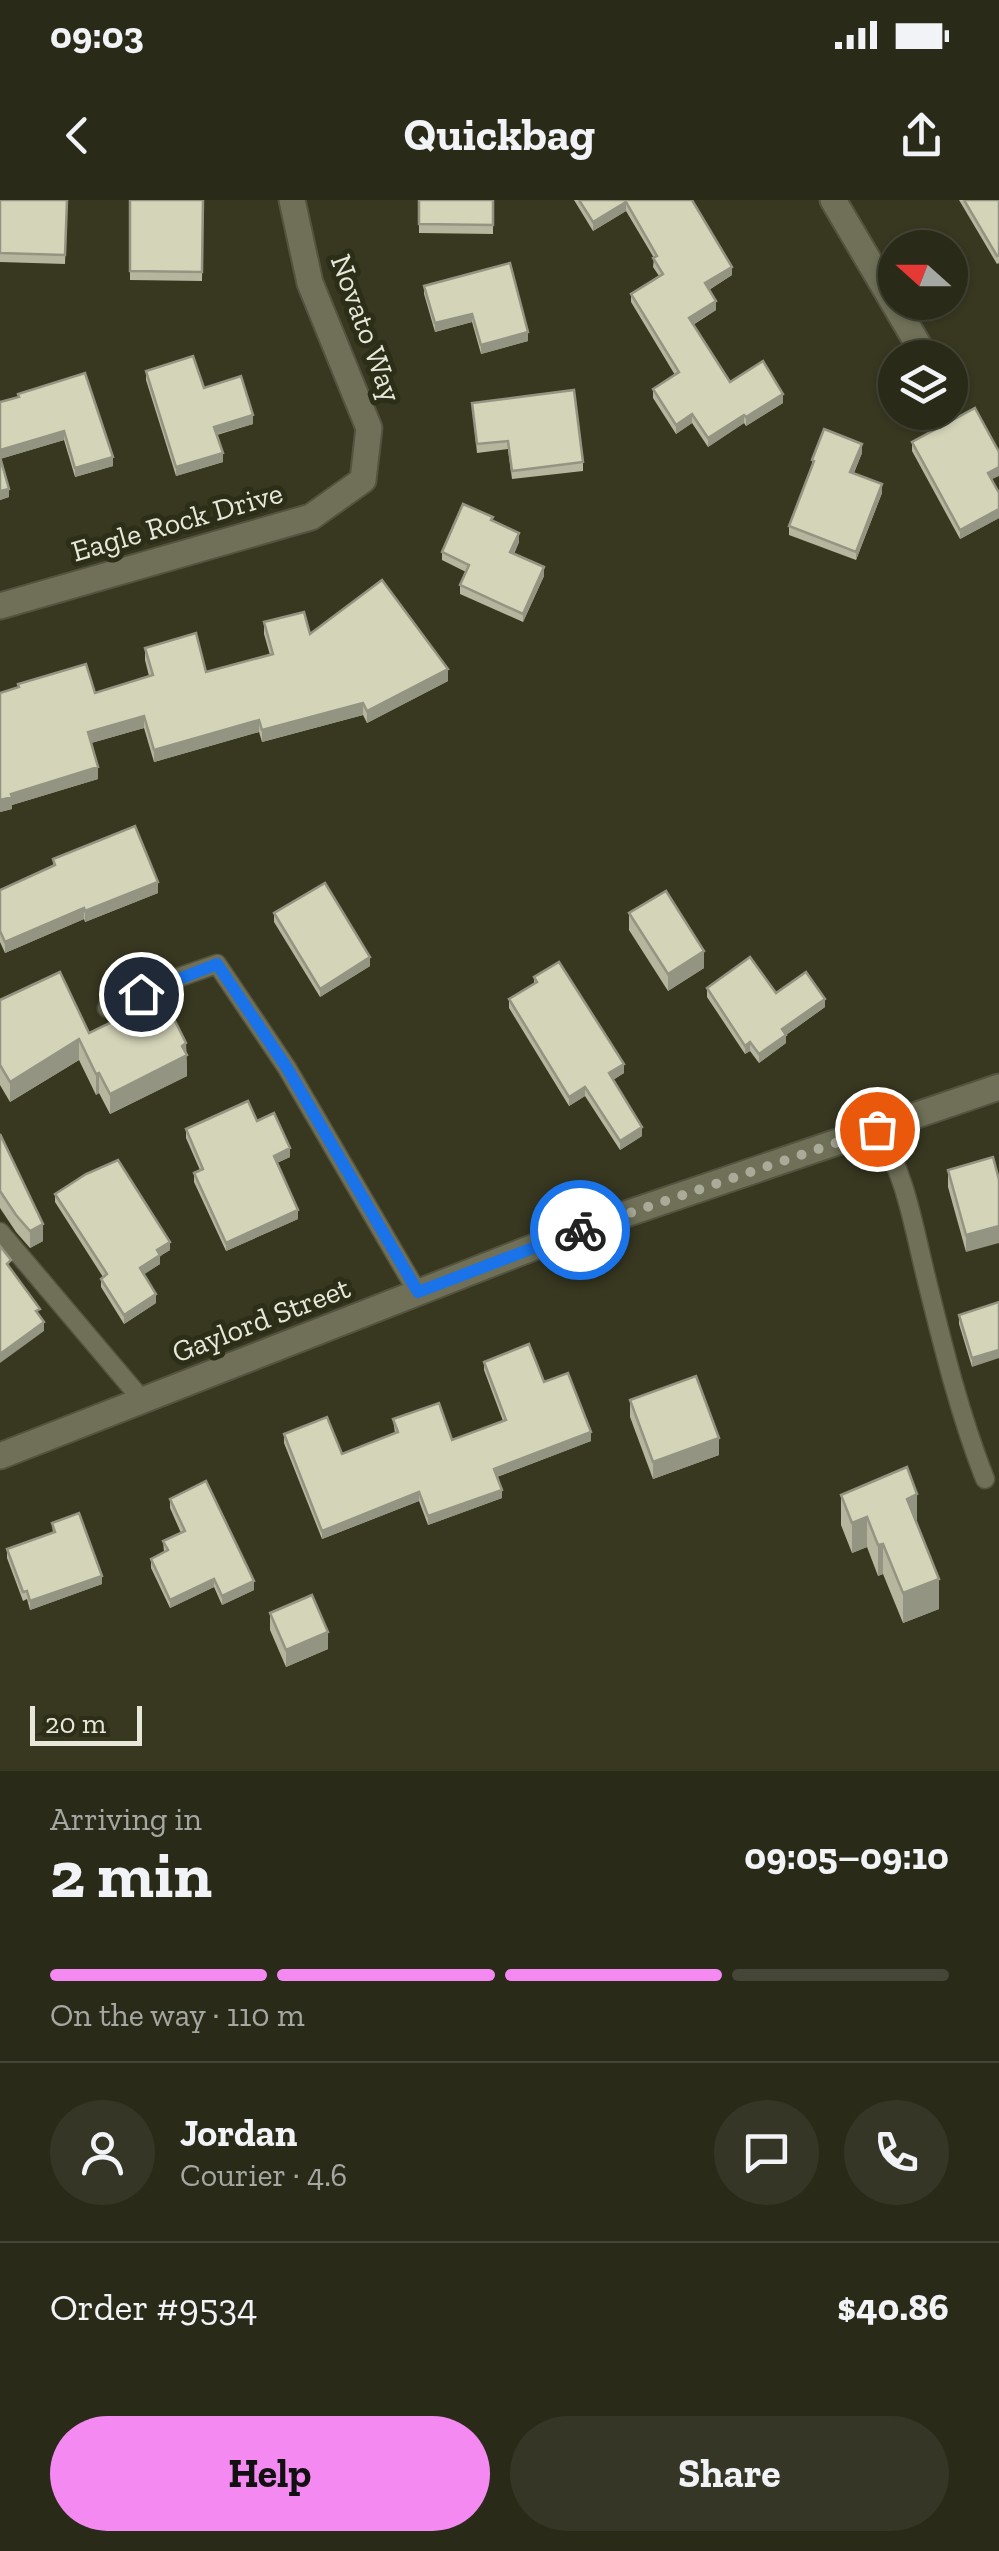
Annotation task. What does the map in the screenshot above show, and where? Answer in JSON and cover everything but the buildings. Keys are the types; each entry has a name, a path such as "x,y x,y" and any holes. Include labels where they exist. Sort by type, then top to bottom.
{"street":[{"name":"Novato Way","path":"292,200 310,284 369,428 363,480"},
{"path":"833,200 916,340"},
{"name":"Eagle Rock Drive","path":"0,606 311,518 363,480"},
{"name":"Gaylord Street","path":"0,1456 570,1233 999,1088"}],"lane":[{"path":"107,1008 217,964 287,1068 418,1292"},
{"path":"877,1129 891,1151 908,1202 966,1425 986,1478"},
{"path":"0,1232 143,1401"}],"way so far":[{"path":"580,1230 877,1129"}],"route":[{"path":"141,994 217,964 287,1068 418,1292 580,1230"}]}
